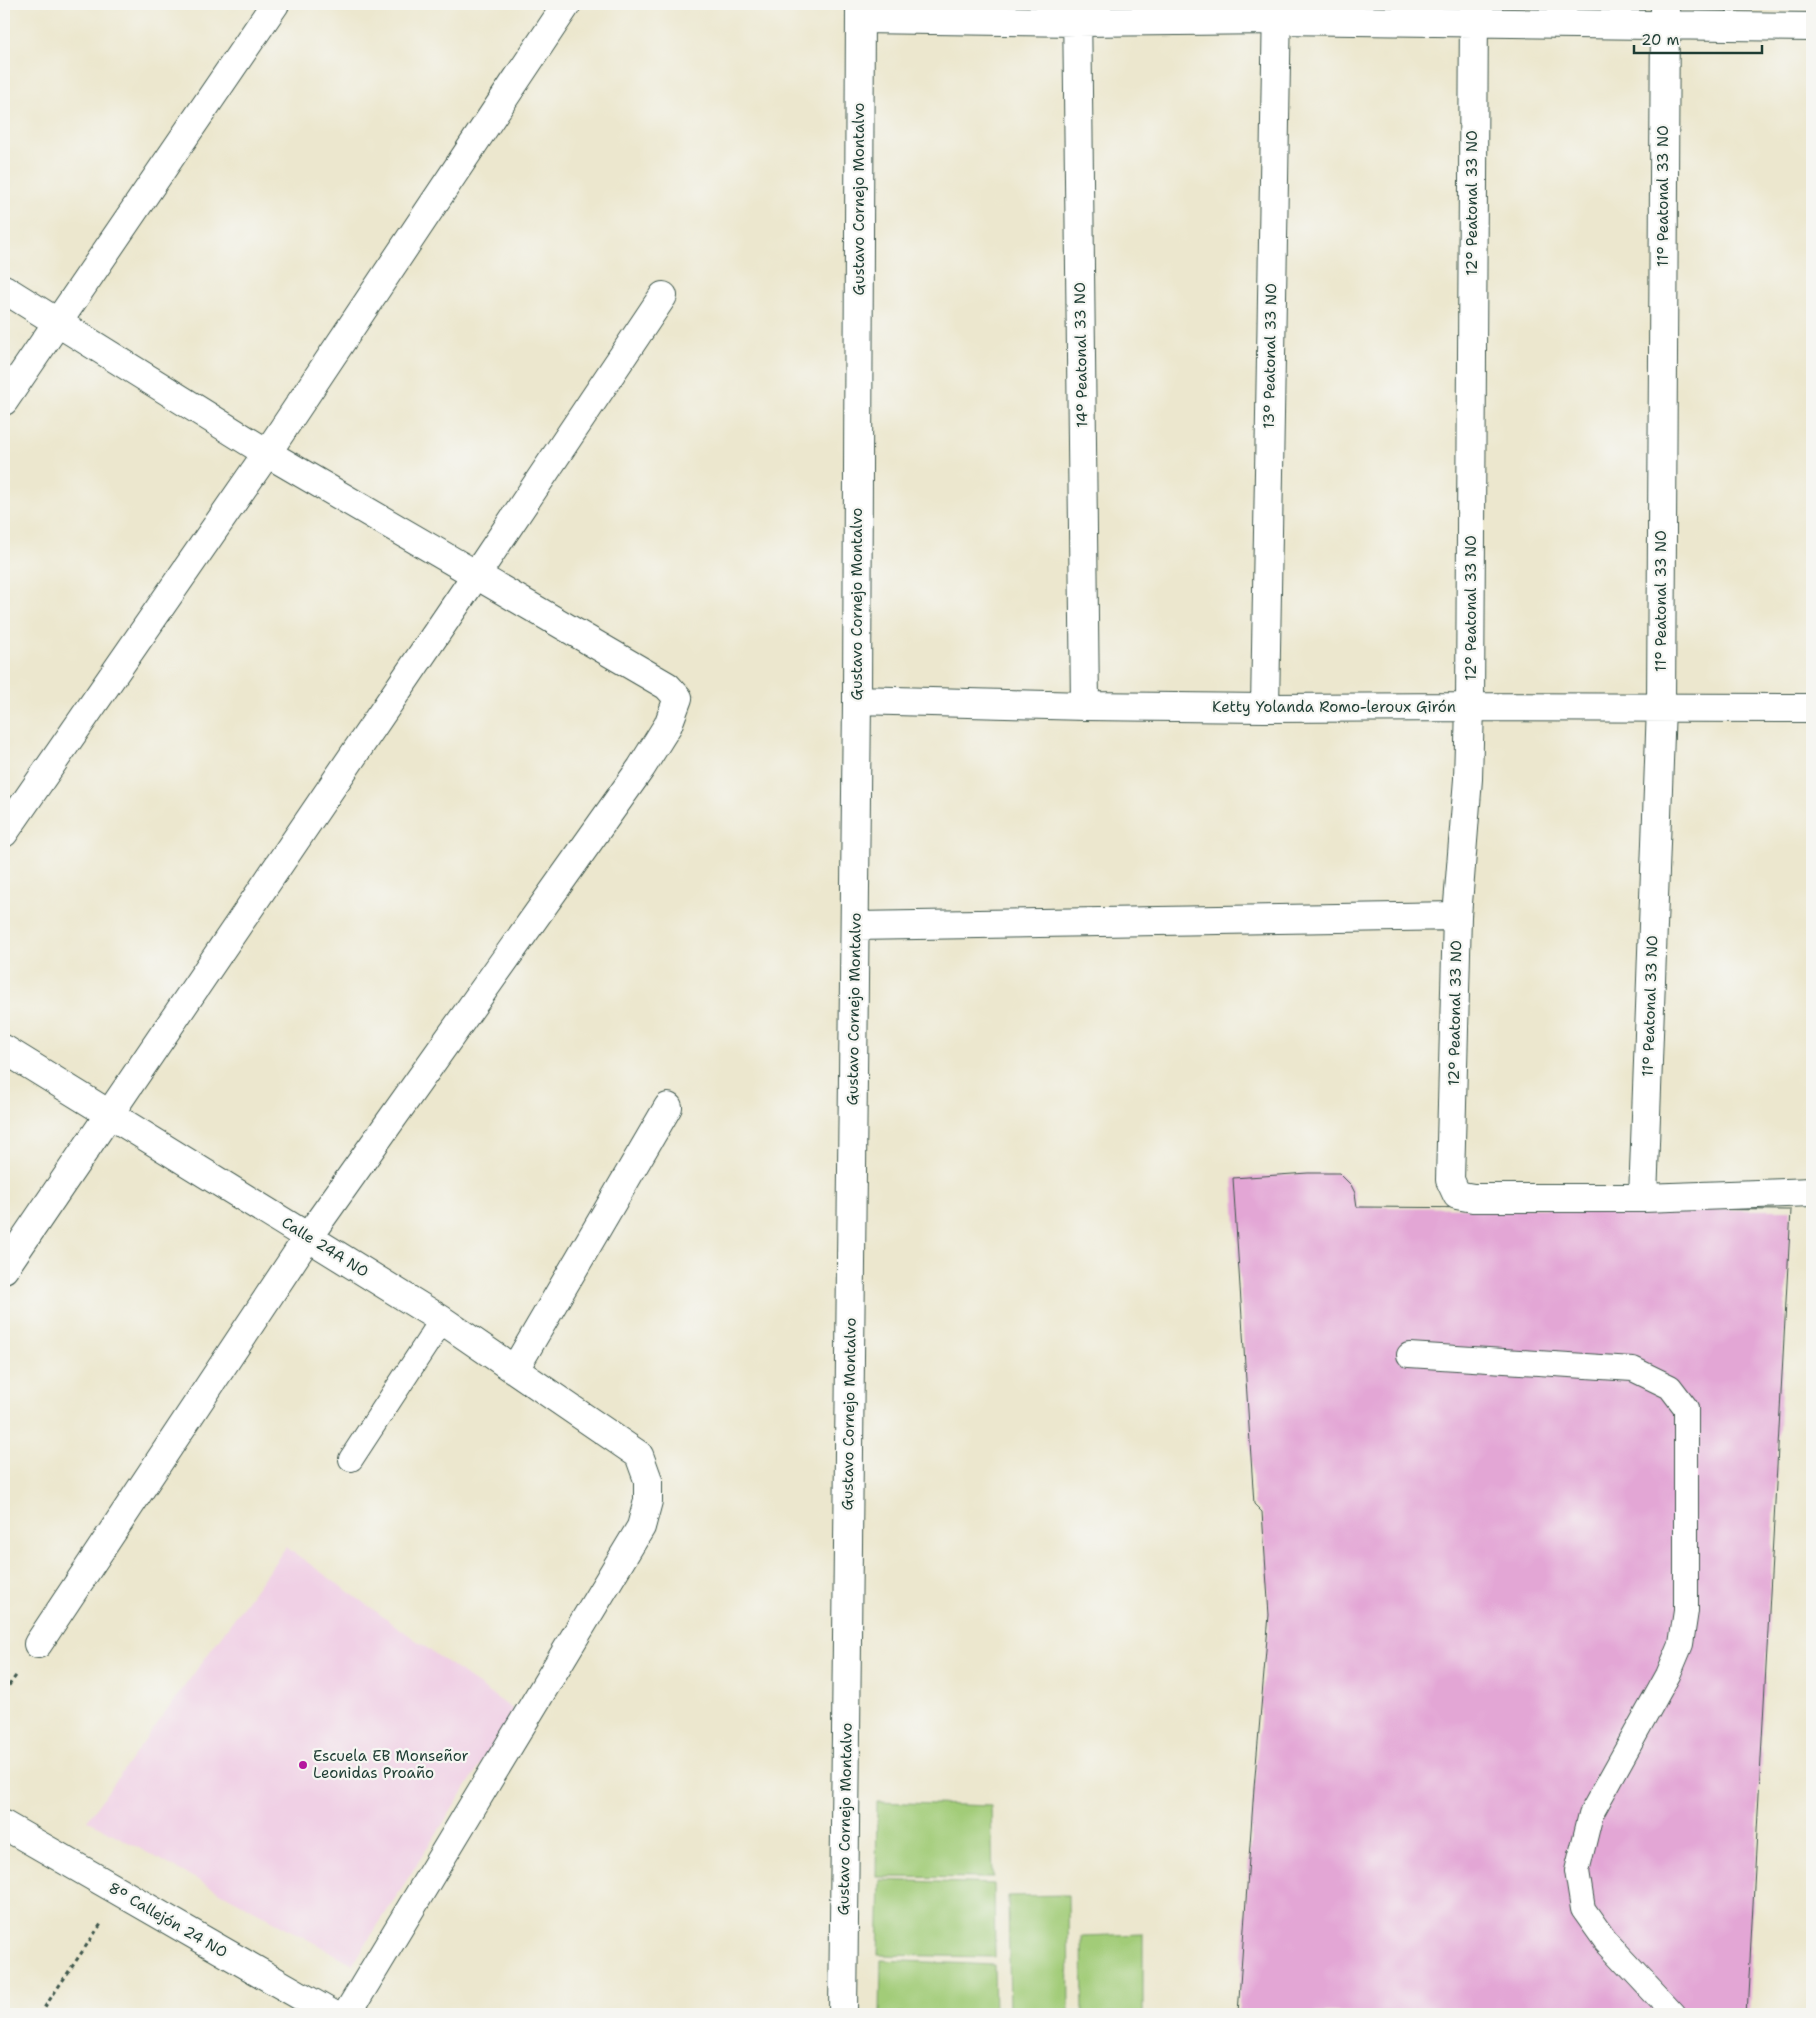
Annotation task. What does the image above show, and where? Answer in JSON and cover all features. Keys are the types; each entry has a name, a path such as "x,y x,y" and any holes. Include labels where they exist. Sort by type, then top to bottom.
{"street":[{"path":"4,400 58,324 275,4"},
{"path":"4,833 267,452 567,4"},
{"path":"860,11 1665,14 1812,27"},
{"name":"Gustavo Cornejo Montalvo","path":"843,2014 857,700 860,11"},
{"name":"13° Peatonal 33 NO","path":"1265,708 1277,12"},
{"name":"14° Peatonal 33 NO","path":"1077,13 1085,706"},
{"name":"12° Peatonal 33 NO","path":"1474,13 1470,706 1468,779 1457,916 1450,1180 1457,1195 1473,1198 1643,1198"},
{"name":"11° Peatonal 33 NO","path":"1643,1198 1661,707 1665,14"},
{"path":"4,290 267,452 667,686 678,698 668,725 641,768 308,1237 38,1644"},
{"path":"4,1269 476,575 663,296"},
{"name":"Ketty Yolanda Romo-leroux Girón","path":"857,700 1085,706 1265,708 1470,706 1812,708"},
{"path":"855,926 1457,916"},
{"name":"Calle 24A NO","path":"4,1049 442,1320 639,1455 648,1480 648,1501 641,1527 347,2014"},
{"path":"515,1369 668,1107"},
{"path":"1643,1198 1812,1192"},
{"name":"8° Callejón 24 NO","path":"4,1826 332,2014"}],"lane":[{"path":"351,1458 442,1320"},
{"path":"1409,1355 1633,1369 1670,1387 1686,1408 1686,1611 1681,1644 1668,1675 1591,1814 1577,1871 1583,1910 1605,1940 1674,2014"}],"path":[{"path":"40,2014 121,1894"}],"shaded area":[{"name":"Escuela EB Monseñor Leonidas Proaño","path":"286,1547 515,1711 353,1964 87,1820"}],"green space":[{"path":"877,1802 991,1806 993,1878 876,1877"},
{"path":"880,1880 994,1884 995,1957 878,1955"},
{"path":"1068,1895 1069,2014 1010,2014 1008,1896"},
{"path":"1143,1934 1143,2014 1083,2014 1082,1936"},
{"path":"881,1960 994,1965 995,2014 880,2014"}],"building":[{"path":"1339,1173 1351,1185 1355,1193 1357,1207 1791,1210 1747,2014 1238,2013 1254,1788 1269,1615 1262,1512 1254,1504 1233,1178"}],"place":[{"name":"Escuela EB Monseñor Leonidas Proaño","path":"303,1765"}]}
